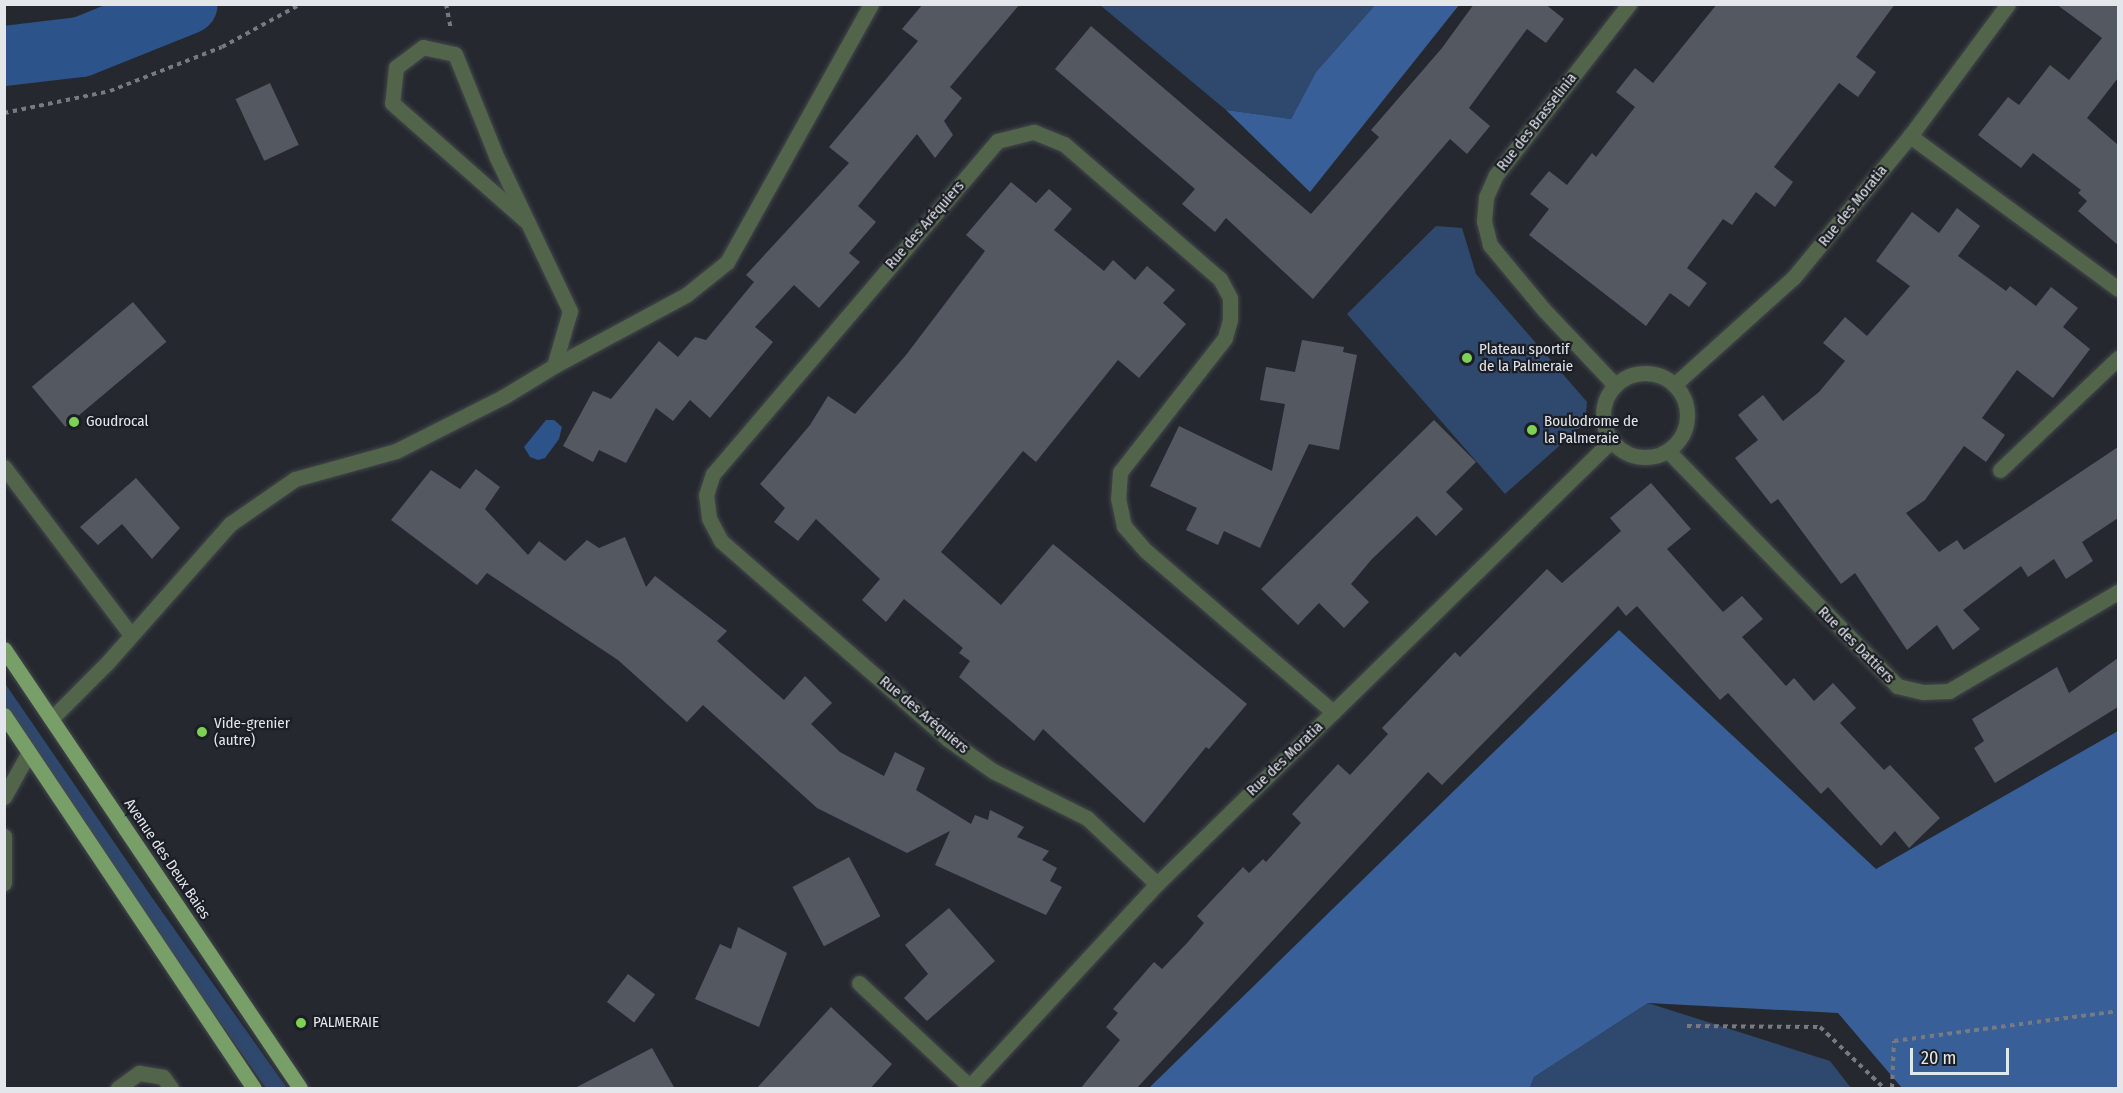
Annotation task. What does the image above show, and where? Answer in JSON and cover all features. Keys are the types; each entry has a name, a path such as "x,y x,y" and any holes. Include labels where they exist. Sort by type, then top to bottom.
{"main road":[{"name":"Avenue des Deux Baies","path":"4,649 300,1089"},
{"path":"4,715 254,1089"}],"street":[{"path":"51,719 230,524 295,479 396,451 503,397 554,366 686,295 727,262 871,4"},
{"name":"Rue des Brasselinia","path":"1615,385 1544,310 1490,245 1484,221 1486,197 1496,175 1629,4"},
{"name":"Rue des Moratia","path":"1674,385 1794,277 1910,136 2008,4"},
{"path":"528,223 392,103 396,67 423,47 455,54 528,223 570,311 554,366"},
{"name":"Rue des Aréquiers","path":"1157,884 1087,818 993,771 948,739 721,541 709,518 706,495 713,474 997,141 1034,132 1064,144 1221,279 1230,298 1230,320 1225,338 1120,472 1118,498 1124,526 1146,551 1333,712"},
{"path":"1910,136 2118,289"},
{"path":"2000,470 2118,358"},
{"path":"1651,373 1674,385 1682,395 1687,419 1678,443 1668,451 1651,457 1632,456 1611,441 1603,419 1607,395 1615,385 1625,378 1651,373"},
{"name":"Rue des Moratia","path":"859,983 969,1088 1157,884 1611,441"},
{"name":"Rue des Dattiers","path":"1668,451 1897,686 1923,692 1950,691 2118,592"},
{"path":"4,467 131,634"},
{"path":"4,797 29,752"},
{"path":"4,836 4,883"},
{"path":"118,1089 139,1074 163,1077 171,1089"}],"path":[{"path":"4,113 110,92 222,47 301,4"},
{"path":"1892,1089 1894,1041 2118,1011"},
{"path":"1687,1026 1820,1027 1884,1089"}],"shaded area":[{"path":"1100,5 1375,5 1316,72 1291,119 1226,110"},
{"path":"1375,5 1459,5 1310,192 1226,110 1291,119 1316,72"},
{"name":"Plateau sportif de la Palmeraie","path":"1436,226 1462,228 1476,274 1587,402 1585,423 1505,494 1347,314"},
{"path":"546,420 554,420 562,427 559,439 545,458 538,460 530,457 524,447"},
{"path":"1619,630 1876,869 2118,731 2118,1088 1902,1088 1838,1013 1648,1003 1534,1077 1530,1088 1149,1088"},
{"path":"4,682 153,899 287,1088 266,1088 89,836 5,707"},
{"path":"1648,1003 1830,1061 1851,1088 1530,1088 1534,1077"}],"building":[{"path":"923,4 1020,4 950,87 962,98 944,121 953,135 935,158 917,134 858,206 876,222 849,253 860,262 819,308 794,285 755,327 773,342 710,418 690,400 673,421 656,408 626,463 599,450 593,462 563,446 593,391 611,399 659,341 678,357 695,337 706,340 754,282 746,275 849,163 829,147 918,41 902,29"},
{"path":"1474,4 1545,4 1564,19 1546,43 1527,29 1469,108 1490,126 1467,154 1450,139 1313,299 1226,218 1215,232 1182,204 1195,189 1055,69 1091,26 1311,214 1379,137 1371,130 1442,48"},
{"path":"1717,4 1895,4 1856,57 1876,72 1858,97 1839,83 1774,167 1793,182 1775,207 1756,192 1732,225 1723,219 1687,268 1707,283 1689,307 1670,293 1646,326 1529,235 1549,209 1530,194 1549,171 1567,185 1592,153 1596,157 1635,107 1616,92 1635,68 1653,83"},
{"path":"2056,4 2118,4 2118,78 2087,118 2118,145 2118,245 2078,211 2087,201 2078,193 2081,190 2033,153 2021,168 1978,135 2008,97 2019,105 2050,65 2069,80 2102,38"},
{"path":"270,83 299,145 264,161 236,99"},
{"path":"1011,182 1036,203 1049,189 1072,209 1054,230 1104,271 1113,260 1135,280 1147,266 1175,290 1163,303 1186,324 1139,378 1118,360 1036,462 1023,451 941,552 1001,605 1053,544 1247,704 1209,749 1206,747 1144,823 1043,729 1034,741 959,677 970,661 959,653 963,648 904,599 886,622 862,600 880,579 816,519 798,541 774,522 785,508 760,484 810,425 828,396 855,414 906,355 985,251 966,235"},
{"path":"1957,208 1980,226 1958,256 2006,291 2010,286 2036,306 2051,287 2078,308 2063,327 2090,349 2053,398 2017,370 1982,418 2005,435 1986,462 1964,446 1925,500 1906,513 1939,552 1957,540 1964,550 2118,447 2118,518 2082,542 2093,561 2066,579 2054,559 2028,577 2021,566 1963,610 1980,629 1953,650 1937,625 1907,650 1855,573 1841,584 1778,499 1771,504 1735,458 1758,440 1738,415 1763,395 1783,421 1819,392 1845,361 1823,343 1845,317 1867,336 1910,286 1876,261 1912,212 1939,233"},
{"path":"133,302 166,342 65,427 32,387"},
{"path":"1302,340 1344,347 1343,352 1357,355 1339,450 1309,444 1260,548 1224,531 1218,545 1186,530 1197,508 1150,486 1179,426 1272,471 1285,404 1260,400 1266,367 1295,372"},
{"path":"1434,420 1476,462 1446,492 1463,509 1436,536 1417,516 1371,560 1351,584 1369,602 1344,628 1319,603 1298,625 1261,589"},
{"path":"476,469 500,487 485,509 528,555 539,541 565,561 587,540 599,548 625,537 646,587 655,576 727,631 717,641 784,700 805,676 832,703 811,724 840,752 884,776 895,752 925,768 916,790 971,824 975,815 988,820 990,810 1024,827 1017,837 1049,851 1042,860 1057,868 1050,881 1062,887 1046,915 935,865 950,831 907,853 817,808 703,705 687,722 618,660 487,573 477,585 391,520 431,470 460,489"},
{"path":"136,478 180,528 152,559 122,524 98,545 80,527"},
{"path":"1651,483 1691,529 1667,549 1723,612 1742,596 1763,619 1742,637 1786,686 1794,678 1814,701 1833,683 1856,708 1840,723 1884,770 1890,765 1940,818 1909,848 1895,831 1881,846 1828,787 1821,794 1728,693 1720,700 1637,606 1626,616 1618,606 1442,785 1428,772 1136,1089 1080,1089 1120,1040 1106,1027 1118,1013 1113,1009 1154,962 1162,969 1188,942 1204,923 1197,916 1243,867 1249,873 1263,859 1266,862 1301,823 1292,814 1338,764 1350,775 1388,734 1382,728 1455,652 1460,657 1547,569 1562,583 1621,531 1610,518"},
{"path":"2118,658 2118,707 1995,783 1974,748 1984,741 1972,719 2057,667 2069,693"},
{"path":"849,857 880,916 824,946 792,887"},
{"path":"949,908 995,961 927,1021 904,998 928,974 905,945"},
{"path":"738,927 787,953 759,1027 695,999 720,944 731,949"},
{"path":"628,974 655,994 634,1022 607,1002"},
{"path":"831,1007 892,1064 870,1089 756,1089"},
{"path":"652,1048 675,1089 573,1089"}],"waterway":[{"path":"4,56 81,47 188,4"}],"place":[{"name":"Plateau sportif de la Palmeraie","path":"1467,358"},
{"name":"Goudrocal","path":"74,422"},
{"name":"Boulodrome de la Palmeraie","path":"1532,430"},
{"name":"Vide-grenier (autre)","path":"202,732"},
{"name":"PALMERAIE","path":"301,1023"}]}
